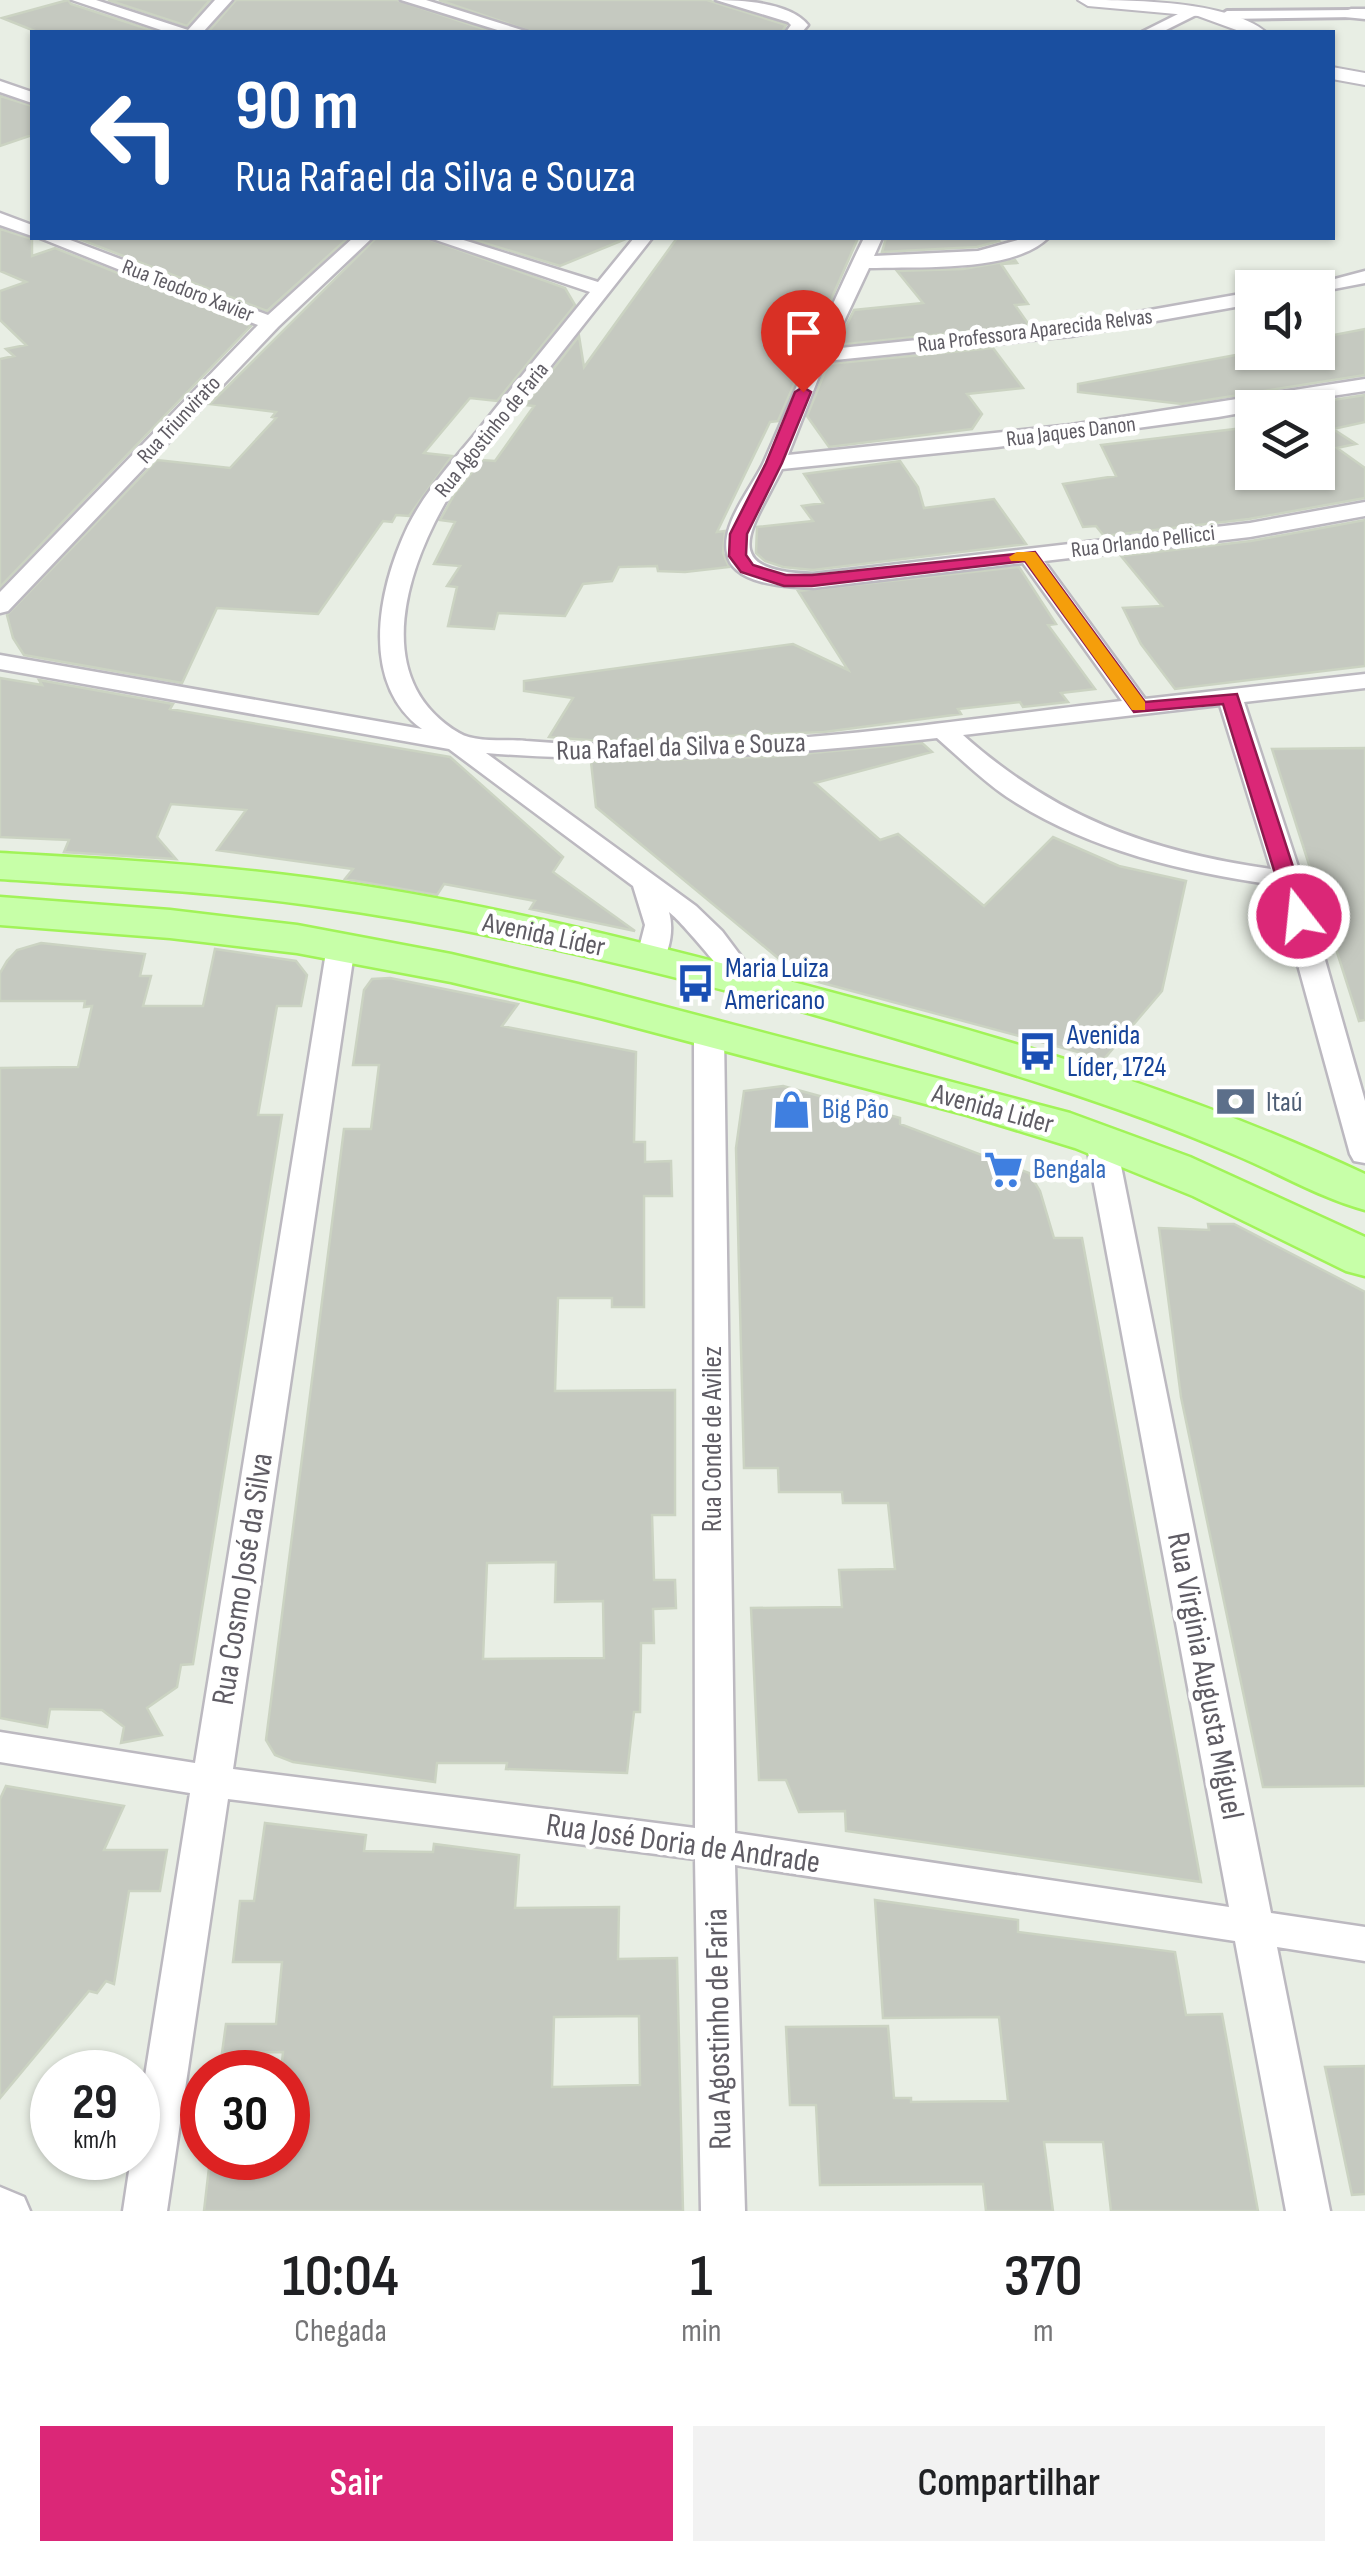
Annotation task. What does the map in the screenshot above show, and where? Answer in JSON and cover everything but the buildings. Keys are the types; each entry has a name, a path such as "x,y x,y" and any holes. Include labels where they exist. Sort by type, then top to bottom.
{"main road":[{"name":"Avenida Líder","path":"0,866 184,878 352,897 576,940 747,983 1074,1078"},
{"name":"Avenida Líder","path":"0,911 139,920 340,946 488,976"},
{"name":"Avenida Lider","path":"488,976 1101,1141 1258,1204 1365,1259"},
{"name":"Avenida Lider","path":"1074,1078 1286,1155 1365,1194"}],"street":[{"path":"80,0 176,30"},
{"path":"198,30 224,0"},
{"path":"409,0 513,30"},
{"path":"724,0 794,18 797,29"},
{"path":"1088,0 1227,15 1358,14"},
{"path":"1154,30 1198,10"},
{"path":"1227,15 1253,30"},
{"path":"1335,74 1365,78"},
{"path":"0,86 29,94"},
{"path":"0,101 29,94"},
{"path":"0,219 30,230"},
{"name":"Rua Teodoro Xavier","path":"54,240 271,322"},
{"name":"Rua Triunvirato","path":"0,606 271,322 361,240"},
{"path":"445,240 604,290"},
{"name":"Rua Agostinho de Faria","path":"642,240 442,489 408,556 392,605 394,666 420,717 686,912 712,937 747,983"},
{"name":"Rua Orlando Pellicci","path":"872,240 817,356 736,545 747,568 766,576 812,580 1250,530 1365,509"},
{"path":"862,262 978,255 1035,240"},
{"path":"1335,283 1365,278"},
{"name":"Rua Professora Aparecida Relvas","path":"817,356 1070,330 1235,301"},
{"name":"Rua Jaques Danon","path":"774,463 1074,433 1365,385"},
{"path":"1029,556 1140,708"},
{"name":"Rua Rafael da Silva e Souza","path":"0,662 456,743 580,753 685,753 788,747 1365,680"},
{"path":"1230,698 1288,879 1365,1154"},
{"path":"942,730 1017,792 1083,829 1156,855 1227,871 1288,879"},
{"path":"646,886 659,925 650,960"},
{"name":"Rua Cosmo José da Silva","path":"145,2211 340,946"},
{"name":"Rua Conde de Avilez","path":"710,1033 715,1846"},
{"name":"Rua Virginia Augusta Miguel","path":"1101,1141 1308,2211"},
{"name":"Rua José Doria de Andrade","path":"0,1747 210,1782 715,1846 1365,1944"},
{"name":"Rua Agostinho de Faria","path":"715,1846 723,2211"},
{"path":"0,2207 8,2211"}],"slow traffic":[{"path":"1017,557 1029,556 1139,706"}],"place":[{"name":"Maria Luiza Americano","path":"695,984"},
{"name":"Avenida Líder, 1724","path":"1037,1051"},
{"name":"Itaú","path":"1236,1102"},
{"name":"Big Pão","path":"792,1109"},
{"name":"Bengala","path":"1003,1169"}],"route":[{"path":"803,392 774,463 738,534 738,556 747,568 784,580 812,580 1029,556 1140,708 1230,698 1299,916"}]}
